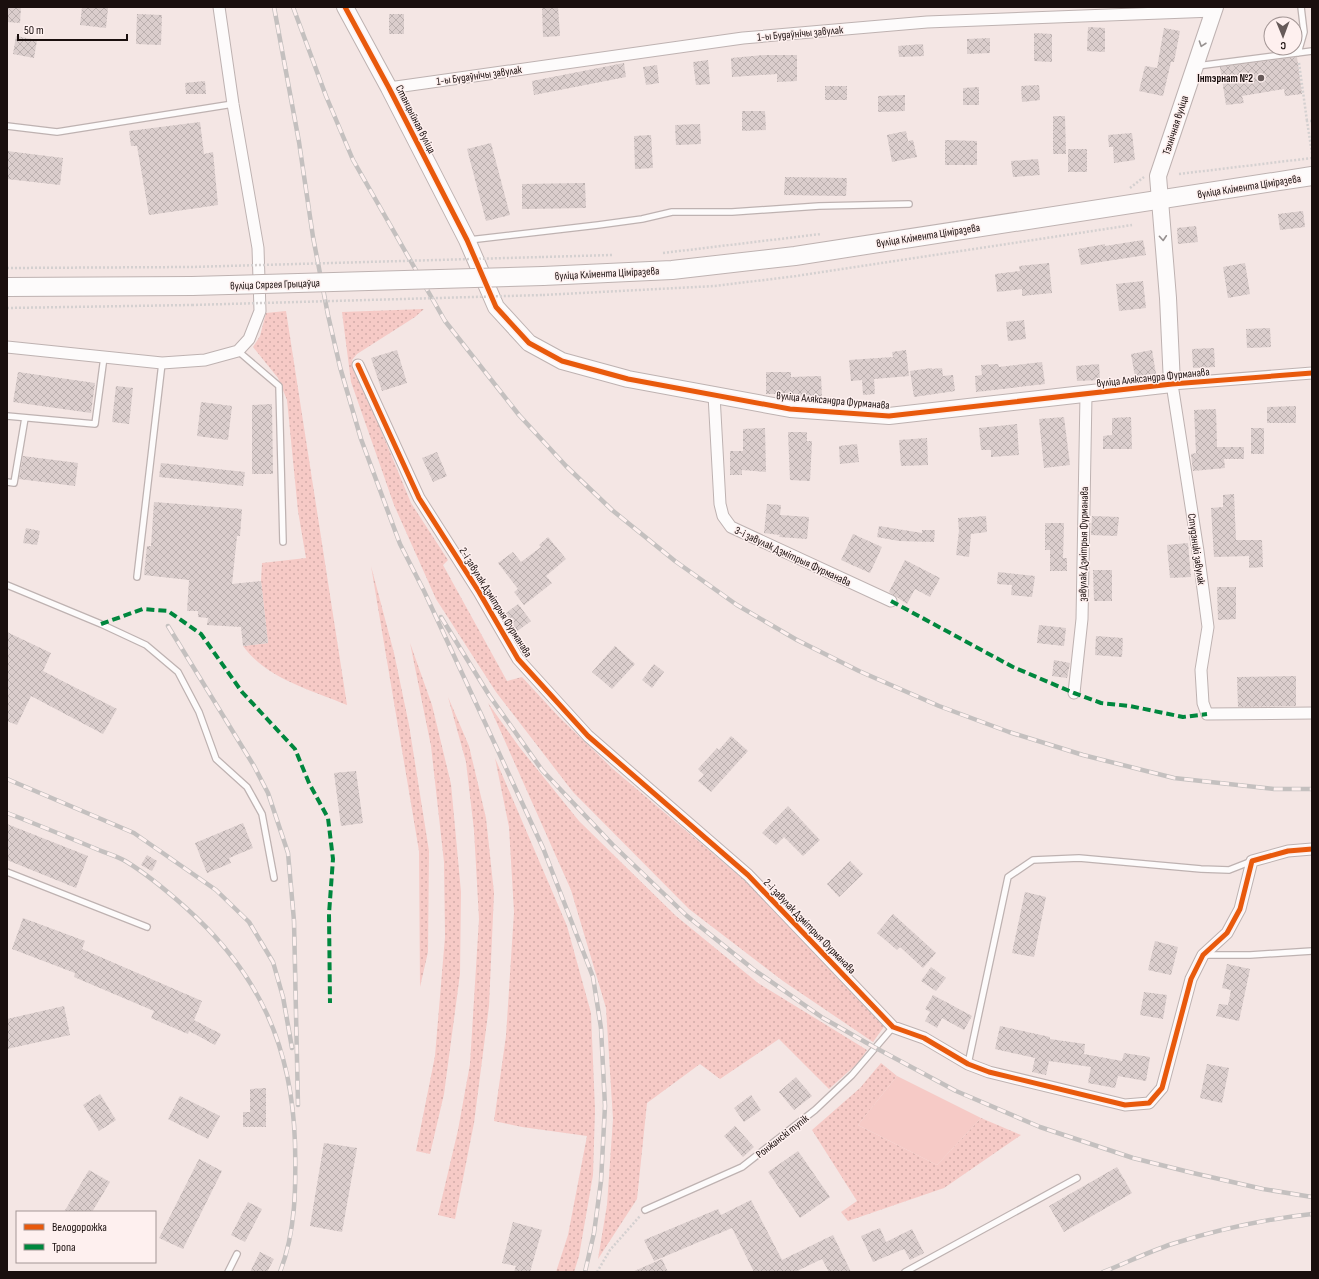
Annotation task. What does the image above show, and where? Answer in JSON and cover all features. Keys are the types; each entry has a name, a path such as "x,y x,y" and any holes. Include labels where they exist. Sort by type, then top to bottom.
{"main road":[{"name":"вуліца Клімента Ціміразева","path":"543,276 672,270 795,256 1312,176"},
{"name":"вуліца Сяргея Грыцаўца","path":"7,286 192,286 543,276"}],"street":[{"path":"7,347 162,363 205,360 238,351 249,339 260,311 258,248 233,104 219,7"},
{"name":"Станцыйная вуліца","path":"345,7 389,88 467,240"},
{"name":"1-ы Будаўнічы завулак","path":"389,88 743,38 927,22 1214,9"},
{"name":"Тэхнічная вуліца","path":"1172,384 1168,298 1158,176 1214,9"},
{"name":"вуліца Аляксандра Фурманава","path":"467,240 496,307 529,343 562,361 628,380 790,409 890,416 1086,395 1172,384 1312,373"},
{"name":"2-і завулак Дзмітрыя Фурманава","path":"358,365 419,498 480,592 518,659 588,736 748,875 893,1027 924,1038 968,1064 989,1072 1125,1105 1149,1103 1162,1088 1191,980 1204,955 1227,933 1240,909 1252,861"},
{"name":"Студэнцкі завулак","path":"1172,384 1208,626 1201,670 1203,703 1207,714 1312,713"},
{"name":"3-і завулак Дзмітрыя Фурманава","path":"714,395 720,504 723,516 732,527 891,601"},
{"name":"завулак Дзмітрыя Фурманава","path":"1074,693 1082,619 1086,395"},
{"path":"1252,861 1288,850 1312,849"}],"lane":[{"path":"1303,24 1303,36"},
{"path":"1194,66 1274,56"},
{"path":"7,126 57,132 233,104"},
{"path":"467,240 642,219 672,212 732,212 819,206 909,204"},
{"path":"238,351 279,386 284,542"},
{"path":"7,416 95,424 104,357"},
{"path":"138,577 162,363"},
{"path":"7,482 14,483 25,418"},
{"path":"7,585 101,624 146,645 178,672 199,712 216,759 247,787 262,814 274,878"},
{"path":"968,1064 1008,877 1033,860 1079,858 1222,870 1229,870 1252,861"},
{"path":"7,872 147,927"},
{"path":"1204,955 1250,955 1312,951"},
{"name":"Ронжанскі тупік","path":"645,1210 742,1167 820,1105 852,1075 893,1027"},
{"path":"905,1272 1077,1178"},
{"path":"228,1272 237,1254"}],"path":[{"path":"1298,56 1312,153"},
{"path":"1308,122 1312,121"},
{"path":"1179,174 1312,158"},
{"path":"1123,189 1130,188 1144,177"},
{"path":"655,254 826,234"},
{"path":"7,268 191,267 617,255"},
{"path":"7,308 192,305 543,295"},
{"path":"597,1272 610,1250 645,1210"}],"shaded area":[{"path":"424,309 415,317 357,354 352,360 411,503 448,560 443,565 507,681 522,677 559,717 613,769 743,879 886,1024 873,1042 783,981 689,909 573,792 496,692 436,599 394,505 351,382 342,312"},
{"path":"286,311 347,705 277,675 264,667 243,646 268,643 261,581 262,563 306,558 298,511 287,400 278,378 253,347 260,336 266,313"},
{"path":"371,566 394,653 409,725 429,851 428,952 420,987 419,851"},
{"path":"410,643 432,705 451,784 461,892 460,974 444,1094 430,1154 416,1151 435,1056 445,937 444,862 431,746"},
{"path":"448,697 469,746 486,818 494,893 489,1006 474,1123 455,1219 438,1215 458,1130 470,1064 479,919 474,830 466,762"},
{"path":"488,703 520,748 579,821 676,916 758,983 867,1050 858,1063 829,1089 779,1039 720,1079 700,1064 647,1103 637,1199 598,1259 607,1205 613,1119 606,1008 571,890"},
{"path":"495,758 567,926 591,1013 595,1110 593,1175 579,1256 574,1272 556,1272 568,1235 587,1136 522,1127 494,1121 506,1036 514,912 509,827"},
{"path":"881,1063 897,1076 858,1125 937,1165 981,1118 1021,1135 944,1188 848,1221 841,1212 857,1201 812,1130 860,1088"},
{"path":"897,1076 981,1118 937,1165 858,1125"}],"building":[{"path":"7,7 21,7 20,23 7,22"},
{"path":"82,7 108,8 106,28 80,25"},
{"path":"542,7 558,7 560,36 543,37"},
{"path":"137,14 162,15 161,45 136,44"},
{"path":"389,14 404,14 404,34 389,34"},
{"path":"1088,27 1105,28 1105,52 1087,51"},
{"path":"1164,28 1180,31 1174,62 1171,62 1163,96 1139,91 1145,66 1157,68"},
{"path":"1034,33 1052,34 1052,62 1034,61"},
{"path":"16,36 37,40 34,58 13,54"},
{"path":"990,38 990,53 967,54 967,39"},
{"path":"923,44 924,56 899,57 898,46"},
{"path":"765,55 797,55 797,81 777,82 777,74 732,77 731,58"},
{"name":"Інтэрнат №2","path":"1297,57 1302,94 1285,96 1284,89 1242,96 1244,103 1226,105 1220,67"},
{"path":"708,60 710,84 696,85 693,62"},
{"path":"624,63 626,77 534,95 532,81"},
{"path":"657,65 659,83 646,85 643,67"},
{"path":"205,81 206,94 186,94 185,83"},
{"path":"1039,85 1040,100 1022,102 1021,86"},
{"path":"825,86 847,86 847,100 825,100"},
{"path":"979,87 979,105 963,105 963,88"},
{"path":"905,95 905,111 878,112 878,96"},
{"path":"742,111 765,111 766,130 742,131"},
{"path":"1053,116 1065,116 1066,154 1053,154"},
{"path":"200,122 204,154 213,152 218,205 149,215 137,146 131,146 129,131"},
{"path":"700,124 701,144 676,145 675,125"},
{"path":"906,131 908,141 913,140 917,157 892,162 887,135"},
{"path":"1132,133 1135,160 1114,163 1113,147 1109,147 1108,135"},
{"path":"651,135 653,168 635,169 634,136"},
{"path":"945,140 977,141 977,165 945,165"},
{"path":"491,143 510,215 486,221 467,149"},
{"path":"1068,149 1087,149 1087,172 1068,172"},
{"path":"7,151 63,158 60,185 7,179"},
{"path":"1038,159 1040,175 1013,177 1011,161"},
{"path":"785,177 847,178 846,196 784,195"},
{"path":"585,183 586,208 522,209 522,184"},
{"path":"1303,211 1305,227 1280,230 1278,214"},
{"path":"1196,226 1198,242 1178,244 1177,228"},
{"path":"1143,240 1146,255 1081,265 1078,249 1105,244 1105,246"},
{"path":"1049,263 1052,293 1022,296 1022,289 997,292 995,274 1020,271 1019,266"},
{"path":"1245,263 1250,294 1228,298 1223,267"},
{"path":"1143,281 1146,308 1119,311 1116,284"},
{"path":"1024,320 1026,339 1008,341 1006,322"},
{"path":"1270,328 1271,347 1247,348 1246,329"},
{"path":"1214,348 1215,367 1193,368 1192,349"},
{"path":"397,350 407,383 382,391 371,358"},
{"path":"906,350 909,376 874,379 875,394 863,395 862,380 851,381 849,360 893,357 892,352"},
{"path":"1152,350 1156,374 1135,377 1131,354"},
{"path":"1042,362 1045,384 976,392 975,376 982,375 981,365 998,364 999,367"},
{"path":"1099,364 1100,380 1077,381 1076,366"},
{"path":"942,368 943,376 953,375 955,391 914,397 910,371"},
{"path":"18,372 95,383 91,413 13,402"},
{"path":"766,372 791,372 791,377 821,376 822,397 798,397 798,394 766,394"},
{"path":"116,386 133,388 129,424 112,422"},
{"path":"201,402 232,406 228,440 197,436"},
{"path":"272,404 273,474 252,474 252,405"},
{"path":"1296,406 1296,423 1267,423 1267,407"},
{"path":"1216,409 1217,447 1244,447 1244,459 1224,459 1225,468 1193,471 1191,454 1196,453 1194,410"},
{"path":"1064,417 1070,465 1044,468 1039,419"},
{"path":"1131,417 1132,449 1103,449 1103,436 1112,435 1112,418"},
{"path":"1017,424 1019,455 991,457 991,450 981,450 979,428"},
{"path":"765,428 766,472 742,470 742,475 730,475 730,451 743,451 743,429"},
{"path":"1251,428 1264,428 1264,454 1251,454"},
{"path":"788,432 807,432 807,441 812,441 810,481 790,480"},
{"path":"927,438 928,465 901,466 899,440"},
{"path":"857,444 859,462 840,464 839,446"},
{"path":"437,452 447,476 433,482 422,458"},
{"path":"23,456 78,463 75,486 19,479"},
{"path":"161,463 245,472 243,486 159,477"},
{"path":"1234,494 1236,540 1262,540 1263,567 1249,568 1249,556 1214,557 1211,508 1223,507 1223,495"},
{"path":"154,502 242,509 240,536 237,536 232,584 261,581 268,643 243,646 241,627 207,625 208,618 198,617 198,611 187,611 189,580 144,575 147,546 151,546"},
{"path":"767,504 781,505 780,515 809,517 807,539 779,537 780,535 764,533"},
{"path":"986,516 987,532 971,534 969,557 956,555 959,531 958,518"},
{"path":"1092,516 1119,517 1117,536 1091,535"},
{"path":"1045,523 1064,523 1063,558 1067,558 1067,571 1050,571 1050,550 1045,550"},
{"path":"879,526 922,533 922,530 935,530 934,542 899,541 877,537"},
{"path":"26,528 40,531 37,545 23,543"},
{"path":"853,534 882,547 870,573 841,560"},
{"path":"548,537 566,559 546,576 552,583 524,605 514,592 518,589 498,563 513,552 521,562 541,547 539,545"},
{"path":"1188,543 1191,577 1170,578 1167,545"},
{"path":"905,560 940,578 930,597 915,589 907,604 889,592"},
{"path":"1093,570 1112,570 1112,601 1094,601"},
{"path":"998,572 1035,576 1032,597 1011,595 1012,585 997,584"},
{"path":"1217,587 1236,587 1236,619 1218,620"},
{"path":"518,604 531,621 516,632 504,615"},
{"path":"1039,625 1066,628 1064,646 1037,643"},
{"path":"7,632 51,653 43,671 117,709 103,734 31,696 17,725 7,721"},
{"path":"1096,636 1123,638 1122,657 1095,655"},
{"path":"615,646 635,664 612,689 592,672"},
{"path":"1054,660 1070,663 1067,678 1052,676"},
{"path":"654,664 664,672 652,688 642,680"},
{"path":"1296,676 1296,706 1238,707 1237,677"},
{"path":"731,736 748,751 711,792 698,781 704,775 698,769 717,748 719,750"},
{"path":"356,771 363,823 341,826 334,773"},
{"path":"788,806 820,840 803,856 784,837 776,845 762,833"},
{"path":"243,823 253,848 229,858 231,863 207,873 195,843"},
{"path":"7,824 88,856 76,888 7,860"},
{"path":"147,855 157,861 152,871 141,865"},
{"path":"850,861 863,874 839,897 827,884"},
{"path":"1025,892 1046,897 1034,957 1012,953"},
{"path":"893,914 936,953 923,968 900,947 897,950 877,933"},
{"path":"23,918 85,941 82,949 202,1001 194,1020 221,1034 215,1045 189,1031 188,1034 151,1018 154,1011 74,977 75,973 12,949"},
{"path":"1155,941 1178,947 1171,975 1148,970"},
{"path":"1227,964 1250,969 1239,1021 1216,1016 1219,1004 1228,1005 1231,990 1222,988"},
{"path":"931,967 946,978 936,991 921,981"},
{"path":"1144,992 1167,995 1163,1019 1140,1015"},
{"path":"933,995 972,1016 964,1030 942,1018 937,1028 925,1021 930,1012 925,1009"},
{"path":"64,1006 70,1035 7,1049 7,1019"},
{"path":"1000,1026 1050,1037 1050,1039 1085,1044 1084,1054 1122,1061 1124,1053 1150,1057 1146,1081 1118,1076 1115,1088 1088,1083 1091,1067 1049,1061 1046,1075 1032,1072 1035,1058 995,1049"},
{"path":"1207,1064 1229,1068 1222,1103 1200,1098"},
{"path":"796,1077 812,1096 794,1110 779,1092"},
{"path":"266,1088 266,1127 243,1127 243,1112 250,1112 250,1089"},
{"path":"100,1094 116,1120 99,1131 83,1105"},
{"path":"751,1095 761,1110 744,1122 734,1108"},
{"path":"180,1096 220,1116 208,1139 168,1119"},
{"path":"735,1126 754,1147 743,1157 724,1136"},
{"path":"324,1143 357,1148 342,1232 310,1226"},
{"path":"798,1151 830,1197 800,1218 768,1172"},
{"path":"199,1159 222,1171 183,1249 159,1238"},
{"path":"1117,1167 1132,1193 1064,1232 1049,1206"},
{"path":"89,1170 110,1182 93,1211 65,1211"},
{"path":"751,1200 782,1260 833,1235 851,1272 829,1272 822,1259 795,1272 754,1272 732,1228 654,1261 644,1240 718,1209 721,1215"},
{"path":"248,1202 262,1209 245,1242 231,1235"},
{"path":"513,1222 542,1230 530,1272 514,1272 516,1266 502,1263"},
{"path":"880,1228 886,1242 912,1229 924,1253 910,1260 904,1249 873,1262 861,1236"},
{"path":"260,1252 274,1259 267,1272 250,1272"},
{"path":"662,1259 668,1272 632,1272"}],"railway":[{"path":"274,7 299,142 313,237 328,315 340,367 361,439 400,544 424,591 543,848 593,977 601,1028 605,1106 601,1181 594,1233 585,1272"},
{"path":"293,7 326,96 353,160 445,321 519,415 566,466 612,510 675,561 737,605 797,640 859,671 939,706 1009,732 1083,755 1174,778 1274,789 1312,789"},
{"path":"441,617 489,695 542,770 613,845 687,916 753,969 823,1018 956,1091 1040,1127 1133,1158 1263,1189 1312,1197"},
{"path":"168,626 254,766 268,793 288,853 294,921 298,1105"},
{"path":"7,779 134,833 216,890 249,922 273,962 283,997 292,1048"},
{"path":"7,813 119,858 142,872 185,907 211,932 233,958 251,984 266,1013 278,1042 287,1074 292,1107 295,1143 294,1208 289,1241 280,1272"},
{"path":"1103,1272 1163,1247 1206,1234 1259,1222 1312,1214"}],"marked path":[{"path":"891,601 1013,667 1101,703 1130,706 1183,717 1207,714"},
{"path":"101,624 143,609 168,611 201,634 242,692 295,749 309,783 328,818 333,859 329,914 330,1003"}],"cycle path":[{"path":"345,7 389,88 467,240 496,307 529,343 562,361 628,379 790,409 889,416 1172,384 1312,373"},
{"path":"358,365 419,498 479,592 518,659 588,736 748,875 893,1027 924,1038 968,1064 989,1072 1125,1105 1149,1103 1162,1088 1191,979 1203,955 1227,933 1240,909 1252,861 1288,851 1312,849"}],"place":[{"name":"Інтэрнат №2","path":"1261,78"}]}
